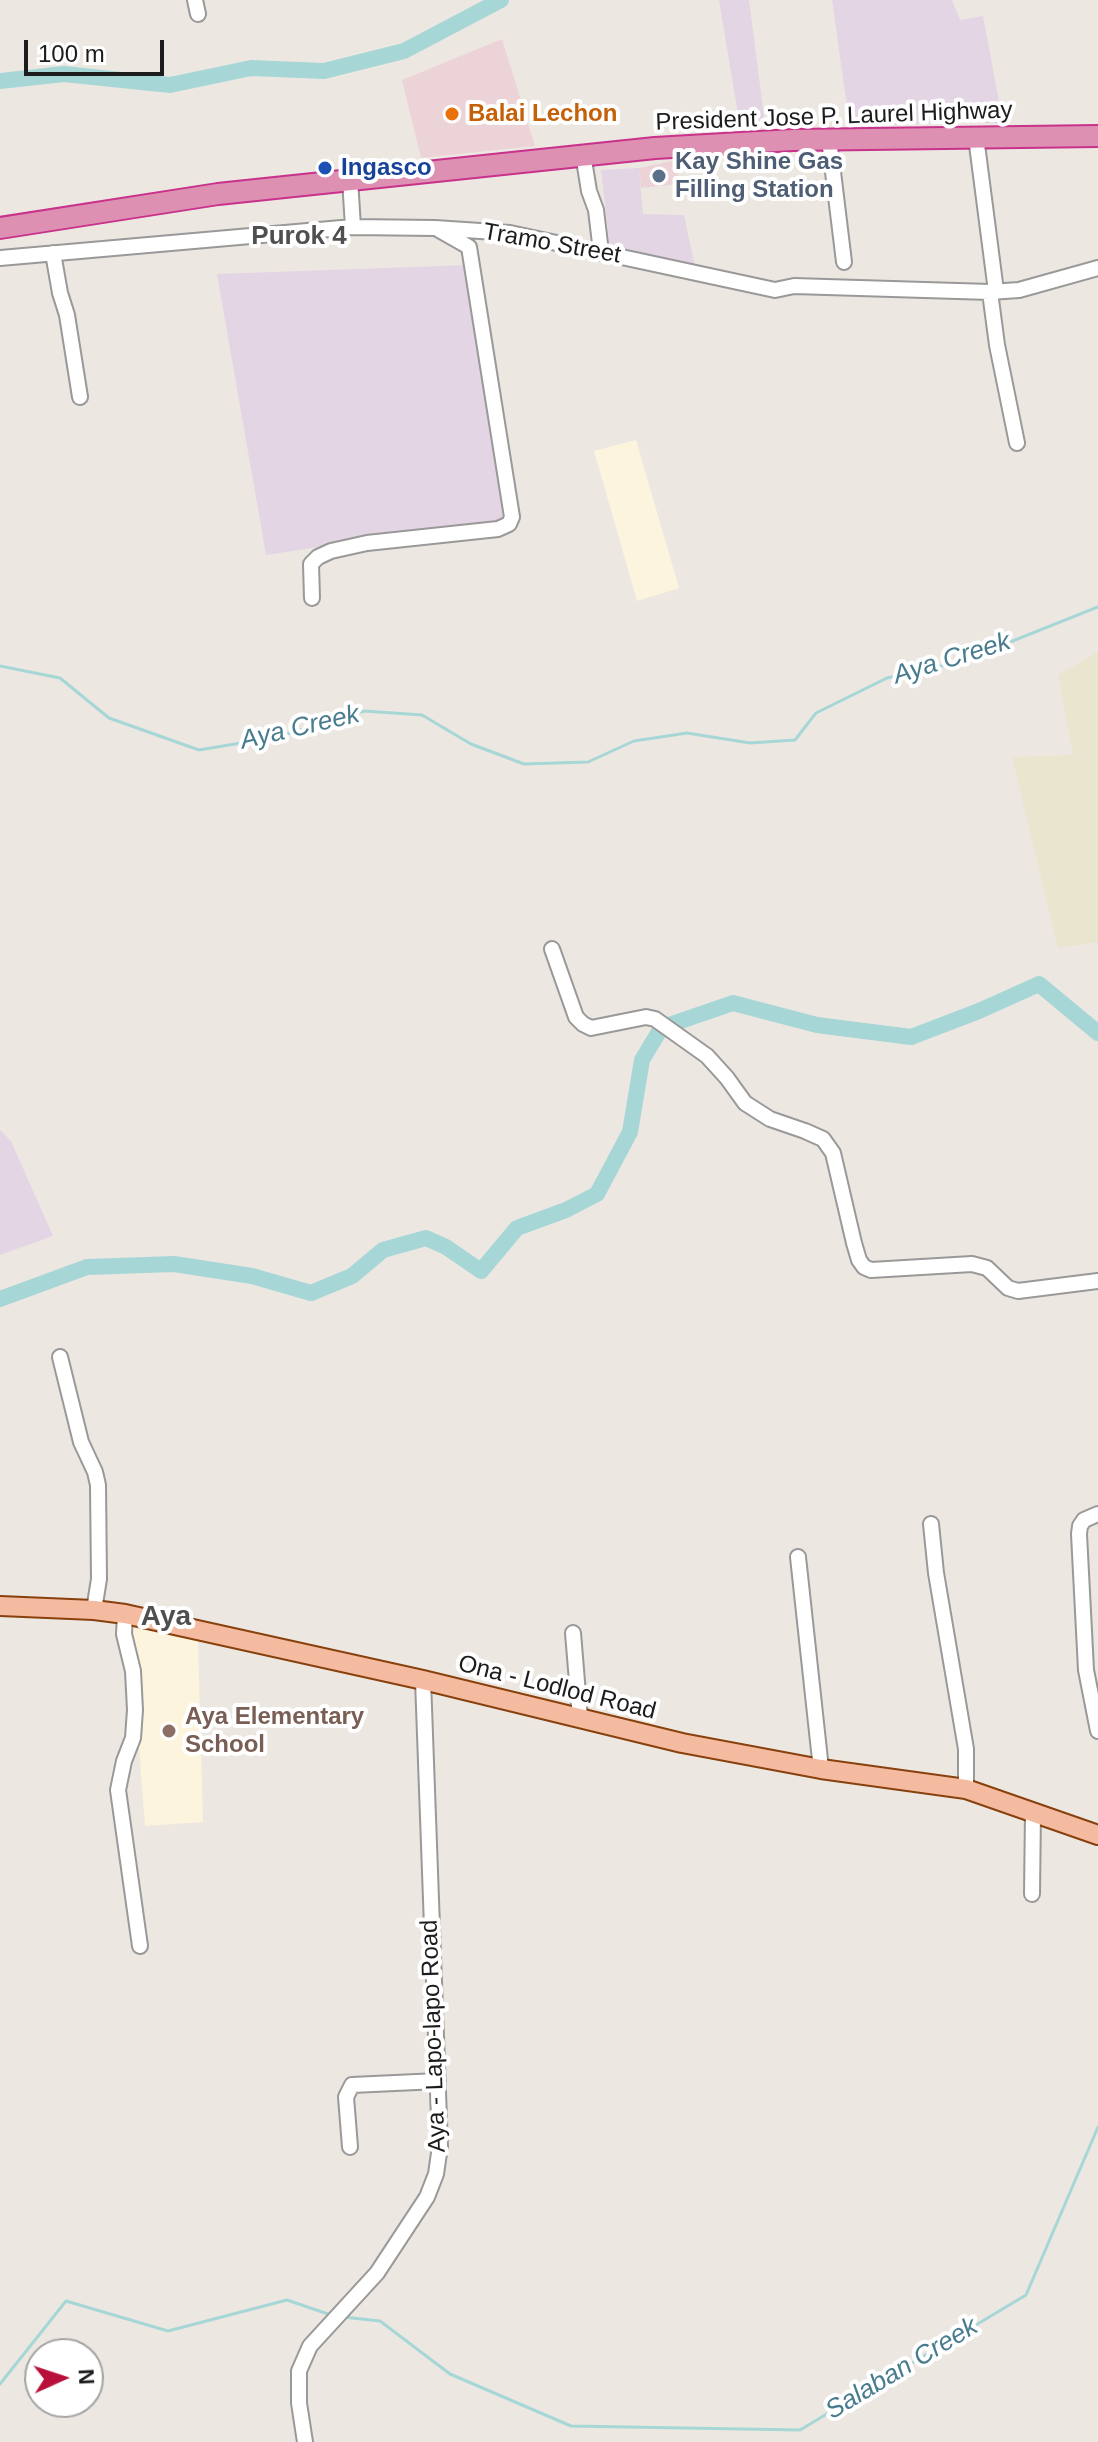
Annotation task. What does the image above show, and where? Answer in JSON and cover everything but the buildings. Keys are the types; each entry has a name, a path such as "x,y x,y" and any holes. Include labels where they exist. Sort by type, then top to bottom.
{"highway":[{"name":"President Jose P. Laurel Highway","path":"0,228 171,200 583,154 730,142 1098,136"}],"main road":[{"name":"Ona - Lodlod Road","path":"0,1606 125,1614 423,1680 682,1743 821,1769 966,1789 1098,1835"}],"street":[{"path":"976,137 997,345 1017,443"},
{"path":"829,139 844,262"},
{"path":"583,154 589,191 596,210 601,252"},
{"path":"350,179 353,227"},
{"name":"Tramo Street","path":"0,258 353,227 510,233 775,290 794,286 993,292 1019,290 1098,268"},
{"path":"312,598 311,564 331,551 367,543 498,529 509,524 512,517 469,247 435,228"},
{"path":"53,253 80,397"},
{"path":"552,949 576,1017 583,1024 591,1028 646,1017 655,1019 707,1056 745,1103 770,1119 823,1139 833,1153 854,1243 864,1267 871,1270 972,1264 987,1268 1008,1288 1018,1291 1098,1281"},
{"path":"60,1357 81,1442 98,1485 99,1579 94,1610"},
{"path":"1098,1514 1084,1520 1079,1534 1086,1670 1098,1731"},
{"path":"931,1524 936,1573 966,1749 966,1789"},
{"path":"798,1557 821,1769"},
{"path":"125,1614 125,1641 133,1671 135,1710 133,1738 118,1790 140,1946"},
{"path":"573,1633 580,1718"},
{"name":"Aya - Lapo-lapo Road","path":"305,2442 299,2403 299,2371 310,2346 377,2273 427,2197 436,2174 440,2146 423,1680"},
{"path":"1032,1894 1033,1811"},
{"path":"350,2147 346,2097 352,2085 438,2081"}],"shaded area":[{"path":"719,0 749,0 765,124 740,126"},
{"path":"832,0 952,0 960,20 983,16 1003,123 850,128"},
{"name":"Balai Lechon","path":"502,39 535,146 421,158 402,80"},
{"name":"Kay Shine Gas Filling Station","path":"676,160 679,184 641,188 639,168"},
{"path":"639,168 643,214 684,215 695,267 610,248 601,170"},
{"path":"468,265 510,518 266,555 217,274"},
{"path":"636,440 679,588 637,601 594,451"},
{"path":"1098,652 1098,942 1058,948 1012,757 1073,755 1058,675"},
{"path":"0,1130 11,1141 53,1236 0,1255"},
{"name":"Aya Elementary School","path":"130,1627 198,1641 203,1822 145,1826"}],"waterway":[{"path":"0,81 64,74 170,85 251,68 324,71 404,51 501,0"},
{"name":"Aya Creek","path":"0,666 60,678 109,718 199,750 277,737 364,711 422,715 471,744 524,764 588,762 634,741 687,733 750,743 795,740 816,713 887,678 960,662 1098,607"},
{"path":"0,1299 87,1267 174,1264 252,1276 311,1293 352,1276 383,1250 426,1238 446,1247 481,1271 517,1228 566,1210 597,1194 630,1132 642,1060 660,1030 733,1003 817,1025 911,1037 1039,984 1098,1033"},
{"name":"Salaban Creek","path":"343,2317 380,2321 450,2374 571,2426 800,2430 1026,2295 1098,2127"},
{"name":"Salaban Creek","path":"0,2384 66,2301 168,2331 287,2300 331,2315"}],"place":[{"name":"Balai Lechon","path":"452,114"},
{"name":"Ingasco","path":"325,168"},
{"name":"Kay Shine Gas Filling Station","path":"659,176"},
{"name":"Aya Elementary School","path":"169,1731"}],"district":[{"name":"Purok 4","path":"299,237"},
{"name":"Aya","path":"166,1617"}]}
